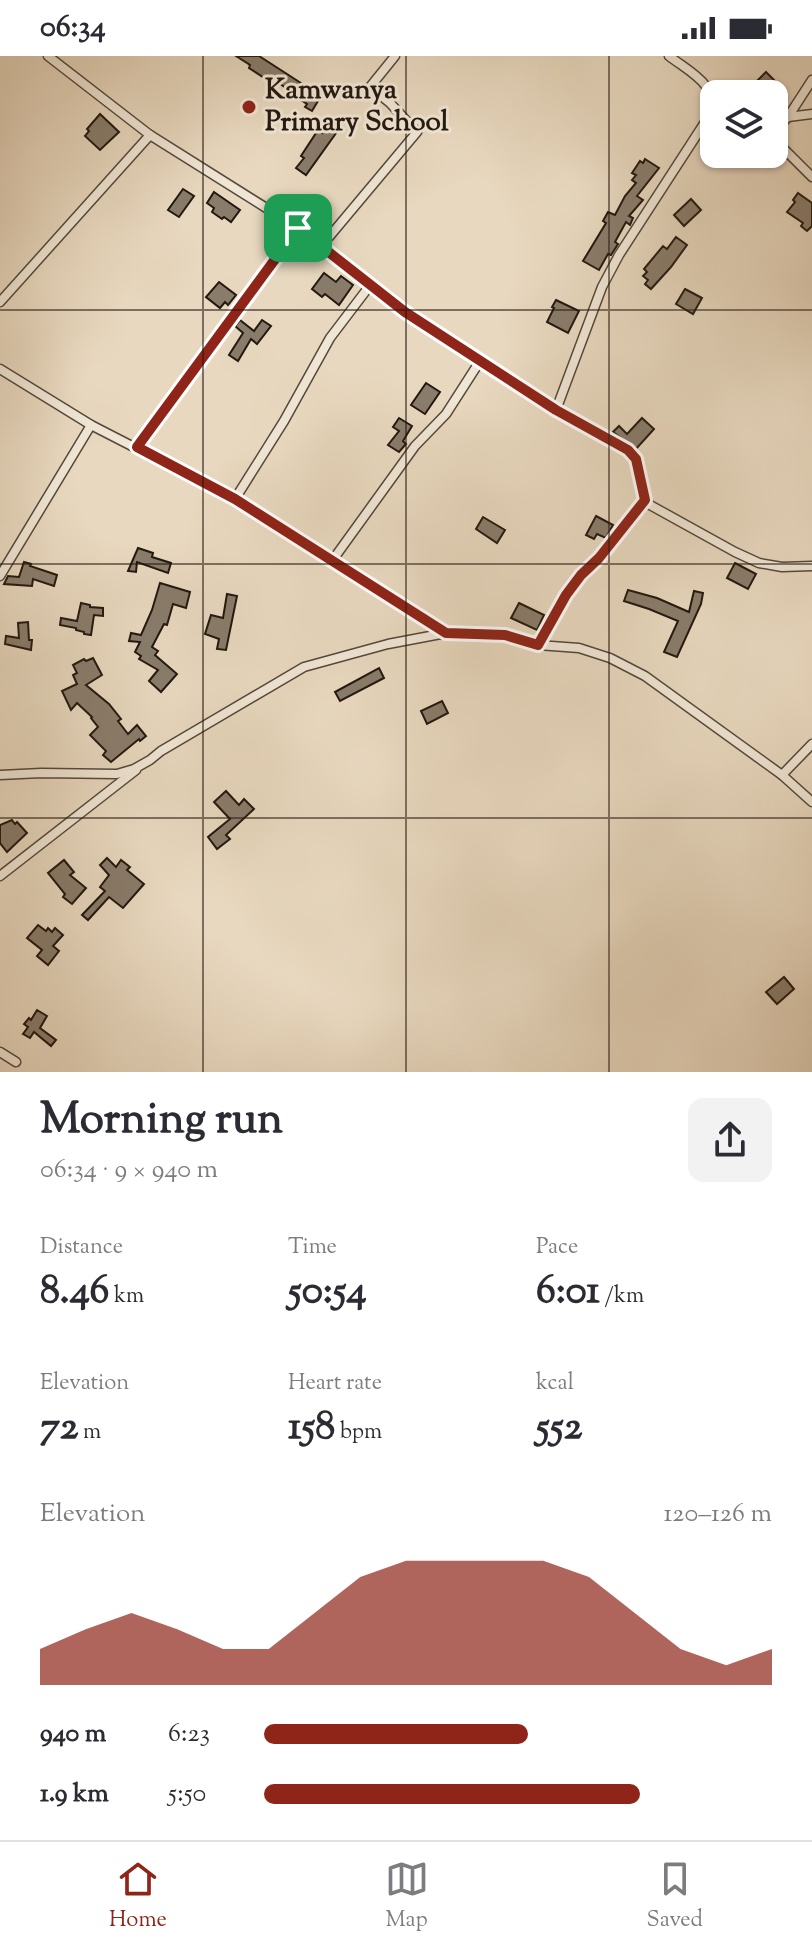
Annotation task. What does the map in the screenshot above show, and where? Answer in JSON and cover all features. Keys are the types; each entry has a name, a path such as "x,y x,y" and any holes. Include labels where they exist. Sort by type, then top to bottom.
{"street":[{"path":"48,56 150,135 298,228 405,312 556,410 628,450 636,459 645,500 650,505 759,563 782,567 812,566"},
{"path":"271,211 329,237 417,132 370,87 395,56"},
{"path":"669,56 700,80"},
{"path":"788,117 812,80"},
{"path":"788,117 812,114"},
{"path":"556,410 613,265 700,130"},
{"path":"0,302 150,135"},
{"path":"788,153 812,177"},
{"path":"137,447 298,228"},
{"path":"235,499 284,421 330,338 371,284"},
{"path":"332,561 415,446 446,414 480,361"},
{"path":"0,369 91,425 235,499 446,633"},
{"path":"0,576 91,425"},
{"path":"538,645 566,595 645,500"},
{"path":"0,876 161,751 304,667 388,644 446,633 505,635 538,645 579,648 610,658 645,676 782,775 812,802"},
{"path":"782,775 812,744"},
{"path":"0,775 117,774 150,760"},
{"path":"0,1052 16,1062"}],"building":[{"path":"236,56 259,56 321,96 312,111 289,90 271,78 269,81"},
{"path":"766,72 774,80 758,80"},
{"path":"100,114 119,132 100,150 85,136"},
{"path":"330,122 339,129 306,175 296,168 304,158 301,156 318,130 322,133"},
{"path":"645,159 659,168 637,196 643,200 629,216 633,218 630,225 626,222 615,242 618,244 599,270 583,261 606,223 603,221 608,212 615,215 636,183 632,180 636,175 632,173"},
{"path":"183,189 194,196 179,217 168,210"},
{"path":"214,192 240,210 231,222 212,212 214,208 207,203"},
{"path":"798,193 812,203 812,226 807,231 801,226 803,223 787,212"},
{"path":"691,199 701,210 684,226 674,215"},
{"path":"676,237 687,245 651,289 645,284 648,280 643,276 647,272 644,269 663,246 667,249"},
{"path":"324,273 336,282 341,276 353,285 339,305 312,289"},
{"path":"219,282 236,295 228,305 225,302 220,308 206,297"},
{"path":"685,289 702,298 693,314 676,304"},
{"path":"556,300 579,311 568,333 547,322"},
{"path":"240,320 254,331 262,320 271,326 257,344 251,339 238,361 229,355 243,333 235,326"},
{"path":"426,383 440,392 425,414 411,405"},
{"path":"399,418 412,426 403,441 406,444 399,452 388,445 399,431 393,427"},
{"path":"642,418 654,429 636,449 613,432 619,426 627,434"},
{"path":"596,516 613,525 606,538 597,534 594,539 586,535"},
{"path":"483,517 505,530 497,543 476,529"},
{"path":"138,548 153,553 152,557 171,563 168,573 137,562 136,572 128,571"},
{"path":"24,562 57,575 54,586 33,579 32,586 4,584 8,576 19,577"},
{"path":"735,563 756,574 748,589 727,578"},
{"path":"160,583 190,592 186,608 173,604 167,625 164,624 152,647 158,651 155,655 177,674 161,692 149,681 158,670 139,659 141,656 135,652 140,642 129,641 131,633 141,635"},
{"path":"628,590 689,612 694,591 703,593 677,657 664,652 678,621 624,601"},
{"path":"227,594 237,596 226,650 217,649 219,639 205,634 211,615 223,618"},
{"path":"81,603 103,608 103,616 94,615 91,635 60,625 61,618 77,621"},
{"path":"519,603 544,615 537,630 511,618"},
{"path":"28,622 31,650 5,644 6,636 19,638 18,623"},
{"path":"93,658 102,675 86,685 109,704 128,734 137,725 146,736 111,762 103,755 106,751 90,735 98,727 92,717 77,703 71,710 62,691 77,684 73,665"},
{"path":"379,668 384,678 340,701 335,692"},
{"path":"442,701 448,713 427,724 421,711"},
{"path":"226,791 239,805 244,799 254,809 226,835 230,839 217,849 208,837 230,819 214,802"},
{"path":"12,820 27,833 7,852 0,843 0,825"},
{"path":"107,858 116,867 121,860 130,867 127,870 144,884 123,908 109,897 88,920 82,915 105,891 100,887 109,875 100,865"},
{"path":"64,860 74,872 70,875 86,888 72,904 63,897 65,894 48,873"},
{"path":"38,925 46,931 48,928 52,932 55,928 63,935 53,946 59,951 48,965 37,956 42,950 27,938"},
{"path":"784,977 794,989 777,1004 766,992"},
{"path":"37,1010 47,1016 40,1028 56,1040 51,1046 34,1032 30,1038 23,1034 28,1027 24,1024 29,1018 31,1020"}],"place":[{"name":"Kamwanya Primary School","path":"249,107"}],"route":[{"path":"298,228 405,312 556,410 628,450 636,459 645,500 566,595 538,645 505,635 446,633 235,499 137,447 298,228"}]}
